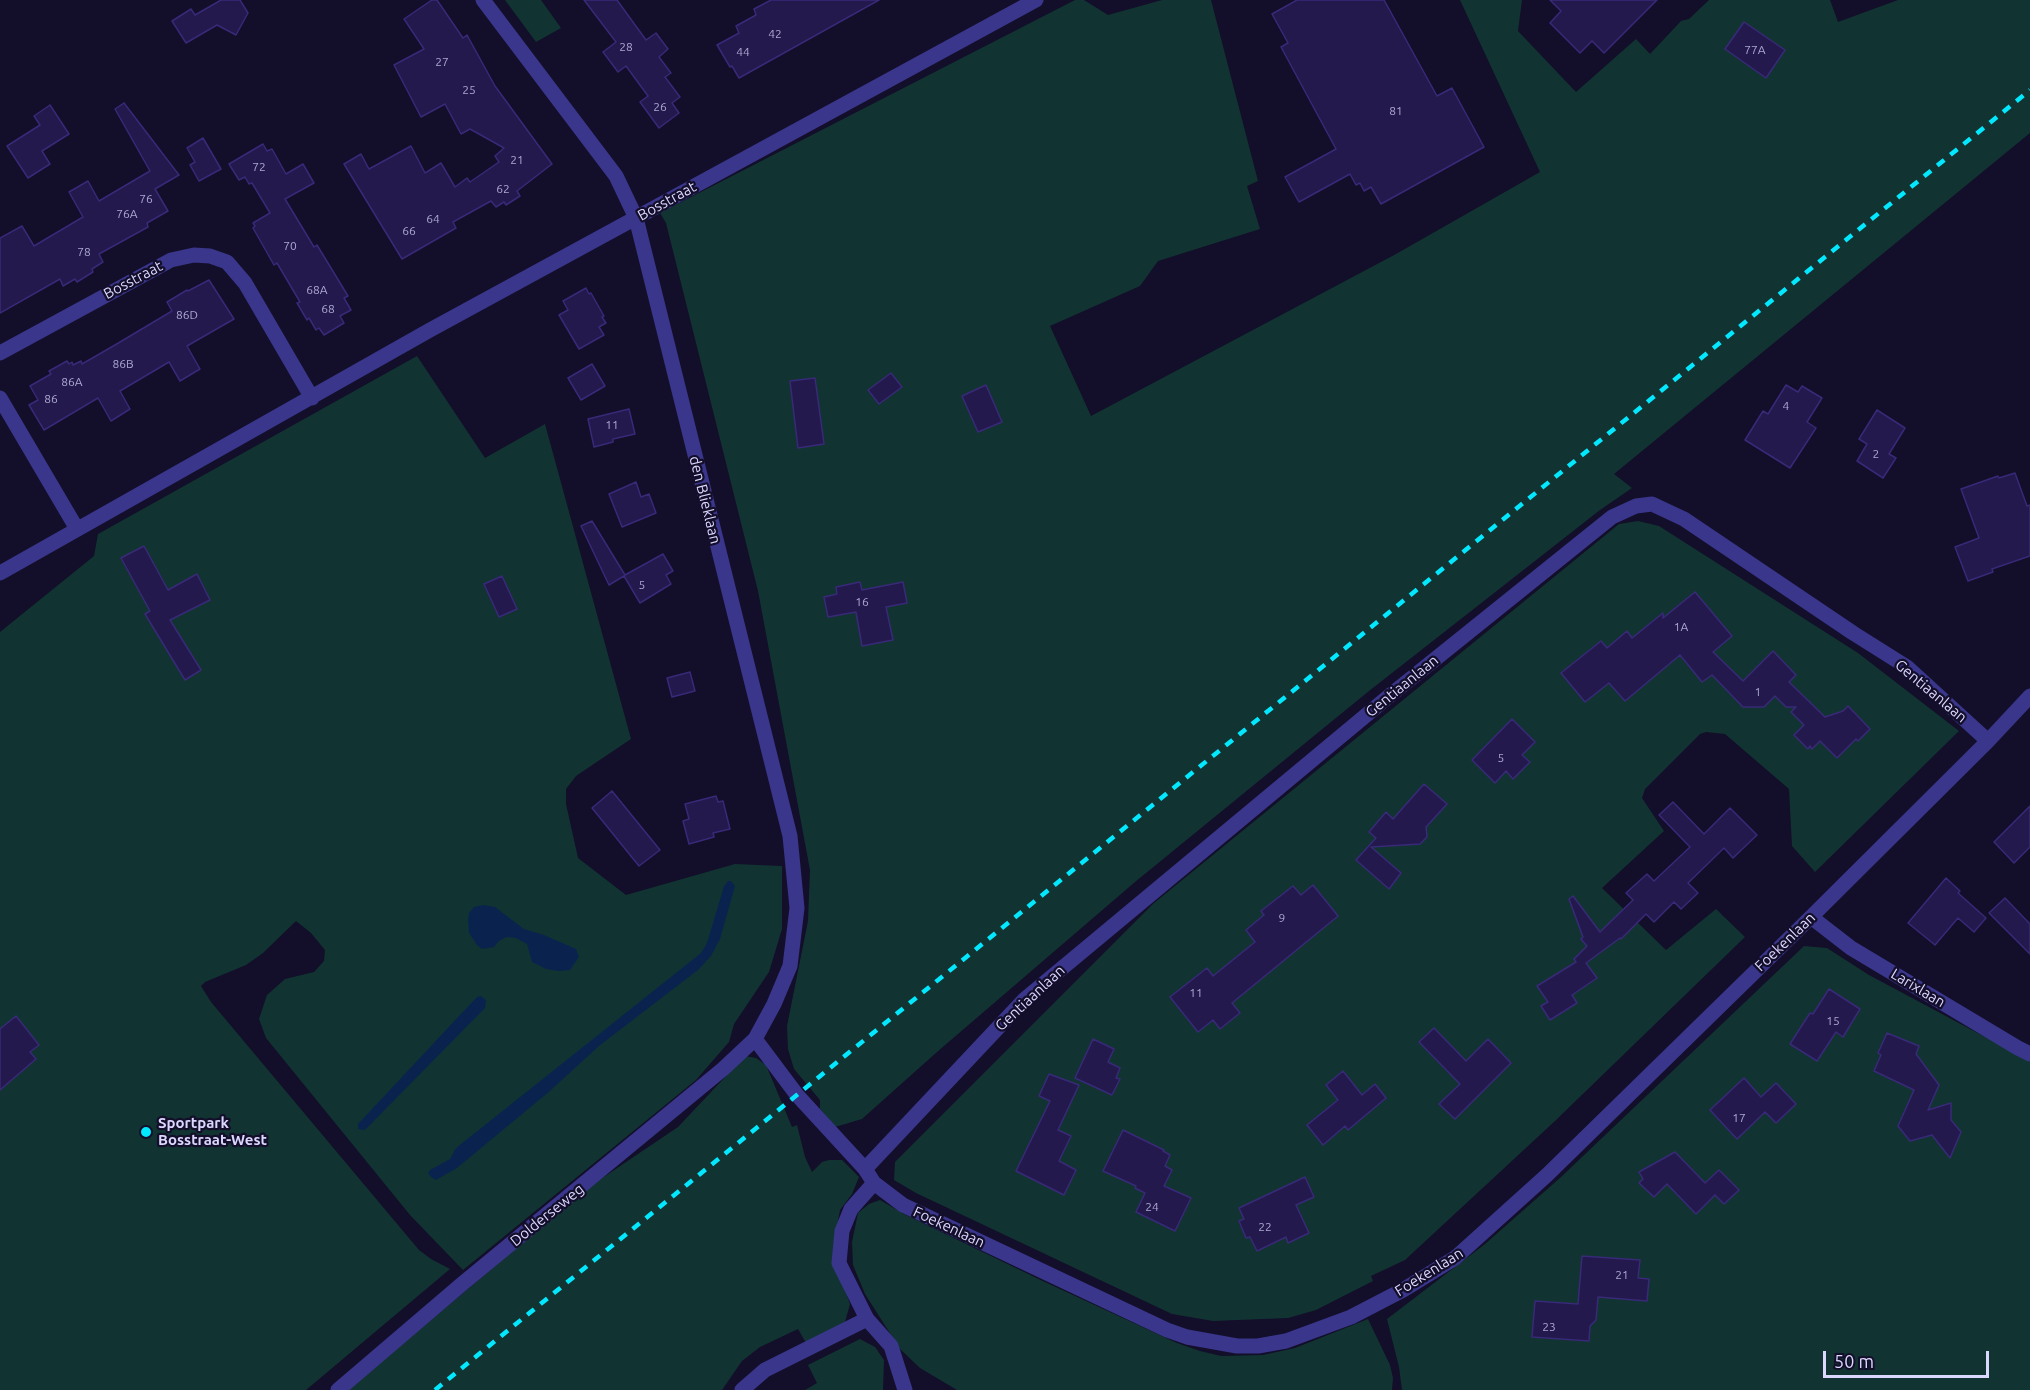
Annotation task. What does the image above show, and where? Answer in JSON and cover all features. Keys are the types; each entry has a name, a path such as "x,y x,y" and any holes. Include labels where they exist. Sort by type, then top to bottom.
{"street":[{"name":"den Blieklaan","path":"483,0 616,176 636,218 790,836 797,908 790,966 774,1004 755,1039"},
{"name":"Bosstraat","path":"0,573 430,330 1027,6"},
{"name":"Bosstraat","path":"0,353 171,260 194,255 210,256 227,262 245,283 312,398"},
{"path":"0,398 77,529"},
{"name":"Gentiaanlaan","path":"865,1169 1025,999 1388,697 1612,517 1636,506 1652,504 1684,519 1907,667 1988,741"},
{"name":"Foekenlaan","path":"755,1039 797,1095 865,1169 874,1183 903,1205 1167,1330 1187,1337 1237,1346 1258,1346 1286,1341 1351,1317 1403,1290 1455,1258 1547,1175 1811,917 1988,741 2030,696"},
{"name":"Larixlaan","path":"1811,917 1851,948 2030,1054"},
{"name":"Dolderseweg","path":"338,1390 723,1069 755,1039"},
{"path":"874,1183 851,1209 842,1231 839,1263 867,1319 891,1346 906,1390"},
{"path":"742,1390 765,1370 867,1319"}],"green space":[{"path":"505,0 541,0 561,28 536,42"},
{"path":"1075,0 1084,0 1108,15 1162,0 1211,0 1258,181 1247,186 1260,229 1158,261 1140,286 1050,326 1091,416 1396,254 1540,172 1460,0 1522,0 1518,31 1576,92 1636,39 1650,54 1681,21 1689,19 1709,0 1830,0 1838,22 1898,0 2030,0 2030,133 1614,474 1632,488 1600,510 1369,691 1135,882 862,1119 835,1127 820,1109 820,1100 794,1069 788,1049 787,1026 808,921 810,870 758,591 666,223 660,213"},
{"path":"417,356 485,458 545,424 631,739 576,776 566,789 566,804 578,858 626,895 735,864 782,866 782,929 769,972 734,1024 729,1042 696,1080 463,1270 410,1215 266,1038 259,1019 267,995 285,979 314,972 324,961 325,950 311,933 296,921 263,953 246,965 205,982 201,986 211,1002 419,1250 450,1269 306,1390 0,1390 0,632 94,556 98,534"},
{"path":"1638,521 1659,526 1858,653 1959,731 1815,872 1792,846 1789,789 1725,734 1706,732 1700,734 1645,789 1642,798 1664,831 1602,888 1666,950 1716,909 1745,937 1555,1121 1405,1260 1371,1276 1373,1281 1316,1310 1288,1318 1213,1321 1172,1314 916,1193 894,1180 895,1162 1154,903 1619,524"},
{"path":"1804,946 1827,948 1869,975 2030,1061 2030,1390 1402,1390 1399,1367 1387,1319 1485,1244 1561,1177"},
{"path":"745,1056 756,1058 766,1065 792,1127 797,1125 805,1157 812,1172 822,1162 842,1160 859,1177 852,1194 840,1210 834,1242 835,1263 850,1304 845,1322 806,1343 798,1329 760,1347 742,1361 722,1390 348,1390 589,1187 678,1127"},
{"path":"880,1200 904,1214 1047,1283 1177,1343 1200,1351 1221,1356 1263,1355 1295,1348 1368,1319 1390,1365 1393,1378 1392,1390 957,1390 920,1368 900,1349 865,1294 853,1265 852,1242 858,1213 869,1204"},
{"path":"860,1339 875,1347 884,1360 883,1390 805,1390 817,1383 808,1365"}],"water":[{"path":"728,881 735,886 720,939 711,956 698,970 599,1046 550,1091 457,1168 436,1180 431,1177 428,1173 430,1170 450,1159 456,1148 701,953 707,943 724,886"},
{"path":"483,905 495,907 524,929 576,949 579,957 570,970 559,971 546,969 532,962 527,944 516,938 507,937 494,947 482,949 469,933 468,920 469,913 474,907"},
{"path":"481,996 486,1000 485,1008 365,1130 358,1129 358,1124 477,997"}],"building":[{"path":"221,0 240,0 248,13 236,35 217,25 186,43 172,21 191,9 195,15"},
{"path":"432,0 437,0 463,38 467,35 495,86 552,164 517,191 520,196 506,205 504,202 496,207 491,201 453,222 456,228 402,259 344,164 361,154 369,169 411,146 425,173 441,163 455,187 467,178 470,182 499,162 495,156 504,148 470,129 461,134 445,104 421,117 394,65 424,49 404,19"},
{"path":"584,0 617,0 646,40 656,33 668,49 659,57 671,73 665,77 680,97 672,103 679,113 659,128 640,102 648,96 626,66 618,72 603,52 616,42"},
{"path":"771,0 879,0 739,78 717,45 739,33 736,26 756,15 754,9"},
{"path":"1297,0 1384,0 1437,96 1452,88 1484,147 1381,204 1371,187 1364,191 1360,183 1356,185 1350,174 1299,202 1285,177 1336,149 1281,47 1288,43 1272,14"},
{"path":"1550,0 1657,0 1604,53 1592,41 1580,53 1550,23 1561,11"},
{"path":"1744,22 1785,50 1766,78 1725,49"},
{"path":"124,103 179,175 155,189 168,211 147,223 148,227 99,254 103,262 92,269 93,272 77,282 75,279 63,286 60,279 0,313 0,238 22,226 34,246 83,217 69,192 88,181 99,201 150,171 115,109"},
{"path":"50,105 69,134 42,151 50,164 28,178 7,146 40,125 34,116"},
{"path":"203,138 221,169 199,181 190,165 195,162 187,148"},
{"path":"263,144 267,151 272,149 286,174 303,164 314,183 285,199 314,247 317,245 348,296 344,298 351,310 340,316 344,323 324,335 319,328 316,330 309,318 307,320 297,303 300,302 277,263 274,265 253,228 255,226 253,223 270,213 252,183 249,184 245,177 239,180 229,164"},
{"path":"209,280 234,319 187,346 200,369 180,381 169,362 120,391 130,409 111,421 98,398 44,430 29,405 38,400 30,386 51,374 49,371 67,361 69,364 72,362 73,365 81,361 82,364 115,345 172,311 167,302"},
{"path":"586,288 589,294 591,293 606,323 599,327 604,335 579,349 559,315 568,310 563,301"},
{"path":"592,364 605,386 581,400 568,378"},
{"path":"891,373 902,387 879,404 868,390"},
{"path":"815,378 824,444 798,448 790,381"},
{"path":"986,385 1002,422 978,432 962,396"},
{"path":"1786,385 1798,392 1802,386 1822,398 1807,422 1816,428 1790,468 1745,440 1763,411 1768,414"},
{"path":"629,409 635,434 613,439 613,442 594,447 588,419"},
{"path":"1877,410 1905,428 1889,454 1896,458 1883,478 1857,461 1867,444 1859,439"},
{"path":"2015,473 2027,506 2030,505 2030,556 1992,569 1993,572 1968,581 1955,547 1979,538 1961,489 1998,476 1999,478"},
{"path":"636,482 641,497 649,494 656,513 622,527 609,494"},
{"path":"592,521 625,575 663,554 673,571 666,575 671,584 640,603 624,576 609,585 581,526"},
{"path":"144,546 168,590 197,574 210,600 170,620 201,670 185,680 145,614 150,611 121,558"},
{"path":"502,576 517,609 499,617 484,584"},
{"path":"860,582 862,590 903,582 907,603 886,607 893,640 862,646 856,612 828,617 824,597 837,594 836,587"},
{"path":"1695,592 1732,636 1713,652 1743,681 1773,651 1796,675 1789,682 1825,717 1843,711 1848,706 1870,729 1837,758 1820,741 1812,749 1810,746 1808,749 1794,735 1804,725 1791,712 1796,707 1786,707 1775,696 1764,707 1743,707 1712,675 1702,682 1680,655 1625,701 1609,683 1585,702 1561,673 1601,641 1607,648 1627,631 1632,638 1663,613 1663,618"},
{"path":"690,672 695,691 672,697 667,678"},
{"path":"1512,719 1535,742 1522,755 1530,762 1513,779 1506,771 1495,783 1472,760"},
{"path":"1424,784 1447,804 1426,827 1427,837 1420,844 1371,847 1401,873 1389,889 1356,860 1376,838 1369,832 1386,812 1393,819"},
{"path":"612,791 660,850 639,866 592,808"},
{"path":"716,796 718,802 723,801 730,829 713,833 714,837 689,844 683,821 689,819 685,804"},
{"path":"1673,802 1704,834 1730,808 1757,835 1733,858 1724,848 1688,883 1698,893 1681,909 1674,902 1654,922 1646,914 1621,939 1586,963 1597,978 1572,995 1577,1003 1550,1020 1541,1006 1548,1002 1537,986 1576,962 1574,959 1587,946 1581,939 1583,937 1569,899 1573,896 1600,932 1633,900 1626,893 1647,874 1654,881 1690,847 1659,815"},
{"path":"2030,806 2030,847 2014,863 1994,842"},
{"path":"1946,878 1960,891 1958,893 1986,918 1974,932 1958,918 1935,945 1908,923"},
{"path":"1313,885 1338,916 1232,1003 1240,1013 1220,1029 1213,1020 1198,1032 1170,997 1207,968 1213,976 1255,942 1246,930 1264,915 1261,911 1293,886 1301,895"},
{"path":"2005,898 2030,924 2030,954 1989,913"},
{"path":"1829,989 1860,1009 1843,1037 1836,1032 1817,1061 1790,1044"},
{"path":"16,1016 39,1045 30,1052 36,1059 0,1090 0,1029"},
{"path":"1434,1028 1466,1061 1488,1039 1511,1063 1455,1119 1439,1104 1460,1084 1419,1042"},
{"path":"1887,1033 1919,1046 1916,1054 1939,1085 1928,1110 1951,1103 1951,1120 1961,1132 1950,1158 1932,1135 1910,1141 1898,1126 1914,1090 1874,1071 1881,1055 1878,1053"},
{"path":"1093,1039 1114,1049 1108,1062 1120,1068 1116,1078 1120,1079 1112,1095 1075,1078"},
{"path":"1343,1071 1362,1095 1375,1084 1386,1098 1348,1130 1345,1126 1323,1145 1307,1125 1338,1100 1326,1085"},
{"path":"1049,1074 1079,1085 1058,1130 1071,1136 1059,1161 1076,1170 1064,1195 1016,1171 1050,1101 1039,1096"},
{"path":"1744,1078 1761,1097 1776,1083 1796,1104 1776,1123 1765,1112 1737,1139 1710,1110"},
{"path":"1123,1130 1170,1155 1165,1166 1172,1170 1164,1186 1191,1198 1175,1231 1136,1212 1145,1193 1135,1188 1136,1186 1103,1171"},
{"path":"1675,1152 1705,1183 1719,1170 1739,1190 1724,1204 1715,1195 1696,1214 1667,1184 1654,1197 1639,1183 1643,1179 1639,1172"},
{"path":"1305,1177 1314,1197 1296,1205 1309,1233 1288,1243 1286,1237 1257,1251 1250,1237 1246,1238 1239,1221 1244,1219 1239,1208"},
{"path":"1582,1256 1640,1260 1638,1278 1649,1279 1647,1301 1598,1297 1596,1320 1590,1326 1589,1341 1532,1337 1535,1301 1578,1304"}],"railway":[{"path":"435,1390 2030,90"}],"place":[{"name":"Sportpark Bosstraat-West","path":"146,1132"}]}
